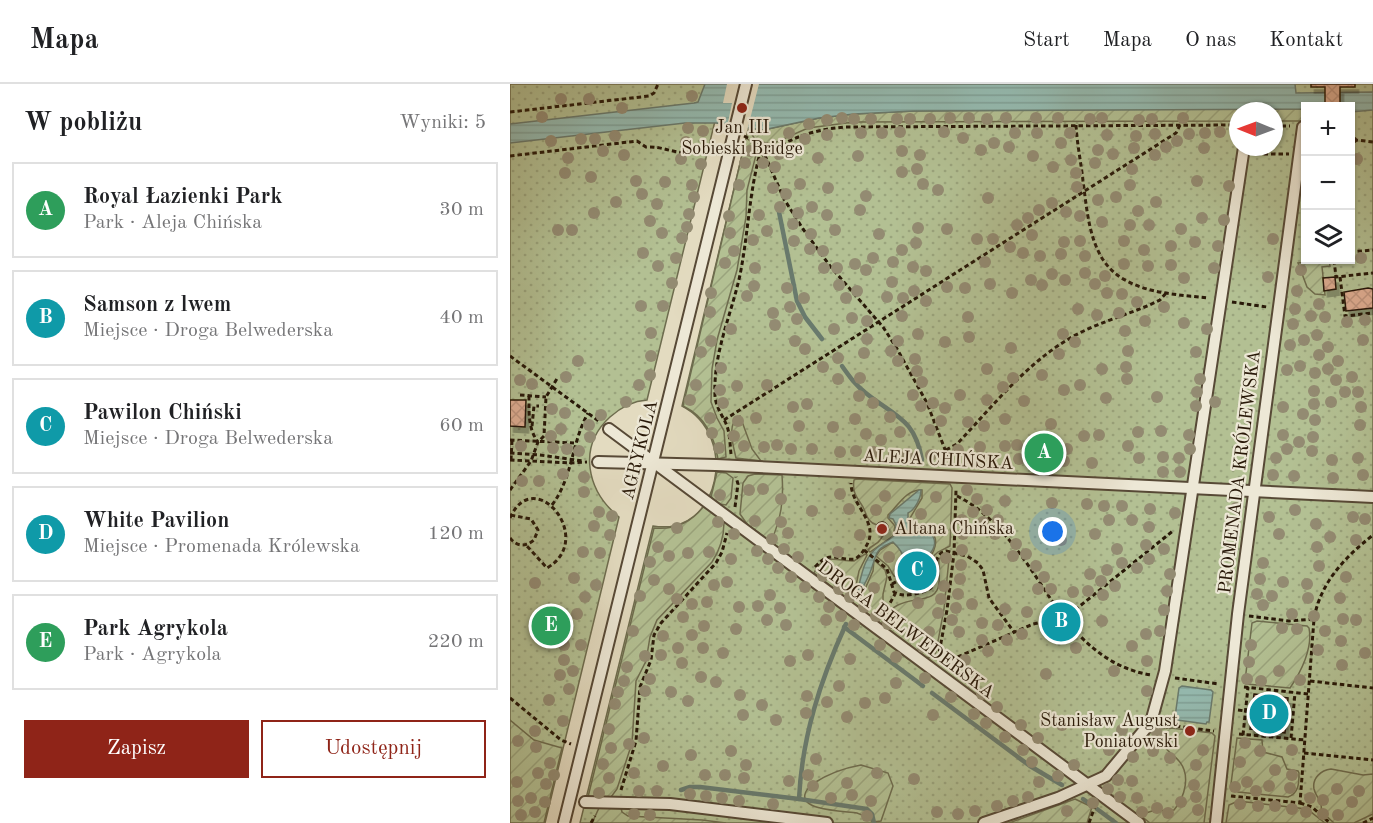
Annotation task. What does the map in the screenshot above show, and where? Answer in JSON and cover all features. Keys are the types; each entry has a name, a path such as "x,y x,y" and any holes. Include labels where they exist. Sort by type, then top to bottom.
{"street":[{"name":"AGRYKOLA","path":"564,823 746,84"},
{"name":"PROMENADA KRÓLEWSKA","path":"1216,823 1254,491 1301,140"},
{"path":"984,823 1087,786 1106,776 1151,722 1164,676 1242,156"},
{"name":"DROGA BELWEDERSKA","path":"606,426 1101,797 1139,823"},
{"name":"ALEJA CHIŃSKA","path":"594,462 716,465 1373,497"},
{"path":"585,802 670,804 827,823"}],"path":[{"path":"510,112 649,96 654,93 658,84"},
{"path":"724,420 1176,133 1180,125"},
{"path":"733,514 738,484 728,430 715,400 718,355 739,276 750,215 752,187 759,157 800,135 829,128 1229,125"},
{"path":"1076,126 1092,237 1096,248 1114,273 1130,283 1167,292 1278,309"},
{"path":"746,136 760,144 779,190 803,230 830,266 878,322 914,378 946,450 957,496 948,610 936,666 1042,622"},
{"path":"1356,140 1373,142"},
{"path":"510,156 637,141 646,147 659,146 669,151 713,153"},
{"path":"1283,153 1299,154"},
{"path":"1355,252 1373,250"},
{"path":"1334,264 1336,277 1373,273"},
{"path":"1340,277 1345,316 1373,313"},
{"path":"946,450 957,444 1017,381 1057,347 1078,333 1153,304 1162,299 1167,292"},
{"path":"510,356 606,426"},
{"path":"510,490 531,461 538,442 544,436 546,397 558,377"},
{"path":"520,395 546,397"},
{"path":"529,396 531,434 538,442"},
{"path":"532,431 534,406 539,406"},
{"path":"552,506 566,483 579,430 588,413"},
{"path":"575,443 511,440 510,460 594,462"},
{"path":"510,453 533,454 571,461"},
{"path":"808,577 825,559 838,556 854,559 860,556 870,541 870,528 862,508 853,496 852,472"},
{"path":"957,496 977,507 997,527 1020,554 1054,604"},
{"path":"510,538 518,544 526,545 548,568 559,558 564,545 565,532 560,515 552,506 539,500 526,500 520,503 510,516 531,519 537,526 536,538 526,545"},
{"path":"1075,609 1188,520"},
{"path":"620,797 636,741 640,687 651,660 654,635 661,623 718,559 729,526"},
{"path":"870,528 875,528"},
{"path":"1300,802 1314,619 1318,600 1328,581 1373,535"},
{"path":"865,551 888,570 895,594 875,627"},
{"path":"926,566 935,562 942,552 969,557 980,565 989,598 1014,632"},
{"path":"895,594 927,591 935,581 935,562"},
{"path":"892,584 907,576"},
{"path":"919,576 927,591"},
{"path":"1054,604 1065,604 1075,609 1079,621 1076,632 1067,639 1056,639 1046,633 1042,622 1046,612 1054,604"},
{"path":"1239,614 1289,621 1314,619"},
{"path":"1076,632 1098,653 1136,672 1231,686 1309,694"},
{"path":"1310,681 1373,688"},
{"path":"1243,735 1248,687"},
{"path":"1291,738 1295,693"},
{"path":"510,698 561,740 583,747"},
{"path":"1244,711 1251,711"},
{"path":"1151,722 1243,735 1305,740"},
{"path":"1304,753 1373,760"},
{"path":"1220,795 1300,802 1312,807 1330,823"},
{"path":"1089,823 1101,797"},
{"path":"1363,823 1373,818"}],"green space":[{"path":"510,84 724,84 647,400 632,403 610,417 593,442 590,468 593,482 599,495 619,517 545,823 510,823"},
{"path":"759,84 1373,84 1373,823 580,823 653,526 676,525 694,516 707,501 714,481 716,460 711,439 700,420 682,406"},
{"path":"1229,108 1229,121 854,122 808,128 772,144 756,141 748,128 763,130 819,118 914,111"},
{"path":"1283,109 1301,109 1301,121 1283,121"},
{"path":"746,138 756,145 757,151 747,190 746,217 737,270 717,340 712,369 711,402 724,431 726,457 718,459 708,428 698,416 683,406"},
{"path":"1298,263 1330,264 1330,266 1322,267 1325,295 1315,294 1307,287"},
{"path":"740,416 752,449 761,461 736,458 732,429"},
{"path":"717,472 726,473 733,478 731,498 726,505 720,504 711,497"},
{"path":"782,475 781,509 771,542 747,524 740,514 743,483 748,476"},
{"path":"854,480 950,484 952,488 950,546 938,552 927,562 936,543 929,530 914,525 910,518 922,498 922,490 916,490 907,495 888,515 895,526 893,536 870,552 868,550 879,542 887,532 888,526 883,522 877,525 869,520 854,492"},
{"path":"704,506 724,522 719,548 712,562 657,620 650,637 646,661 636,681 632,743 617,789 611,797 588,797 654,528 669,528 682,524 694,517"},
{"path":"891,543 897,546 904,558 899,573 905,573 898,577 894,576 888,566 876,556 880,550"},
{"path":"944,554 948,555 949,559 944,609 936,652 933,657 926,658 883,626 882,622 888,612 896,606 934,594 939,585 939,559"},
{"path":"867,555 859,571 854,595 861,598 873,571 874,560 885,570 887,577 883,594 883,609 877,619 814,573 818,566 826,560 854,561"},
{"path":"1257,621 1309,628 1308,652 1290,688 1246,684 1252,623"},
{"path":"510,720 534,740 562,748 544,823 510,823"},
{"path":"1171,728 1212,733 1215,736 1204,823 1150,823 1140,815 1152,811 1174,810 1184,792 1186,779 1183,767 1165,747 1161,736 1160,729"},
{"path":"1237,738 1262,740 1263,752 1282,757 1287,769 1298,771 1298,784 1294,793 1288,797 1238,792 1233,789 1231,784"},
{"path":"861,765 888,773 893,786 881,821 873,822 857,813 816,807 805,800 806,791 814,783 836,772"},
{"path":"1331,769 1363,775 1373,774 1373,814 1354,823 1334,823 1321,811 1321,805 1314,789 1314,781 1321,773"},
{"path":"1075,799 1092,807 1087,823 1009,823"},
{"path":"1238,801 1307,809 1325,823 1226,823 1229,805"},
{"path":"599,808 621,808 622,812 628,816 726,823 592,823"}],"water":[{"path":"705,84 1295,84 1296,93 1373,92 1373,110 1355,112 1355,102 1301,102 1301,109 1283,109 1283,102 1229,102 1229,109 914,111 819,118 763,130 716,123 685,123 510,143 510,124 698,102"},
{"path":"921,490 920,497 915,507 908,513 908,522 910,526 928,531 935,543 933,550 915,566 900,573 904,560 899,549 893,542 883,547 876,556 858,597 856,596 863,569 869,557 878,547 895,535 896,525 893,519 889,518 890,514"},
{"path":"1182,686 1213,692 1209,722 1206,724 1177,720 1175,717 1179,688"}],"pier":[{"name":"Jan III Sobieski Bridge","path":"727,84 759,84 747,131 727,127 732,103 723,103"}],"building":[{"path":"1311,84 1355,84 1355,87 1340,87 1340,102 1325,102 1325,87 1311,87"},
{"path":"1335,277 1336,289 1324,291 1323,278"},
{"path":"1373,289 1373,308 1346,311 1344,292"},
{"path":"510,400 526,400 525,427 510,426"},
{"name":"Altana Chińska","path":"882,522 888,528 882,534 876,528"},
{"path":"924,558 932,572 909,584 901,570"},
{"path":"1254,694 1288,698 1285,733 1250,729"}],"waterway":[{"path":"778,207 797,301 805,317 822,339"},
{"path":"842,366 859,388 903,420 909,427 919,446 922,460"},
{"path":"681,790 700,787 799,799 808,731 820,688 846,624"},
{"path":"844,627 923,686"},
{"path":"932,693 1030,766 1062,785"},
{"path":"799,799 867,809 872,814 874,823"},
{"path":"1083,799 1093,806"},
{"path":"1097,809 1116,823"}],"place":[{"name":"Jan III Sobieski Bridge","path":"742,108"},
{"name":"Royal Łazienki Park","path":"1044,453"},
{"name":"Altana Chińska","path":"882,529"},
{"name":"Pawilon Chiński","path":"917,571"},
{"name":"Samson z lwem","path":"1061,622"},
{"name":"Park Agrykola","path":"551,626"},
{"name":"White Pavilion","path":"1269,714"},
{"name":"Stanisław August Poniatowski","path":"1190,731"}]}
